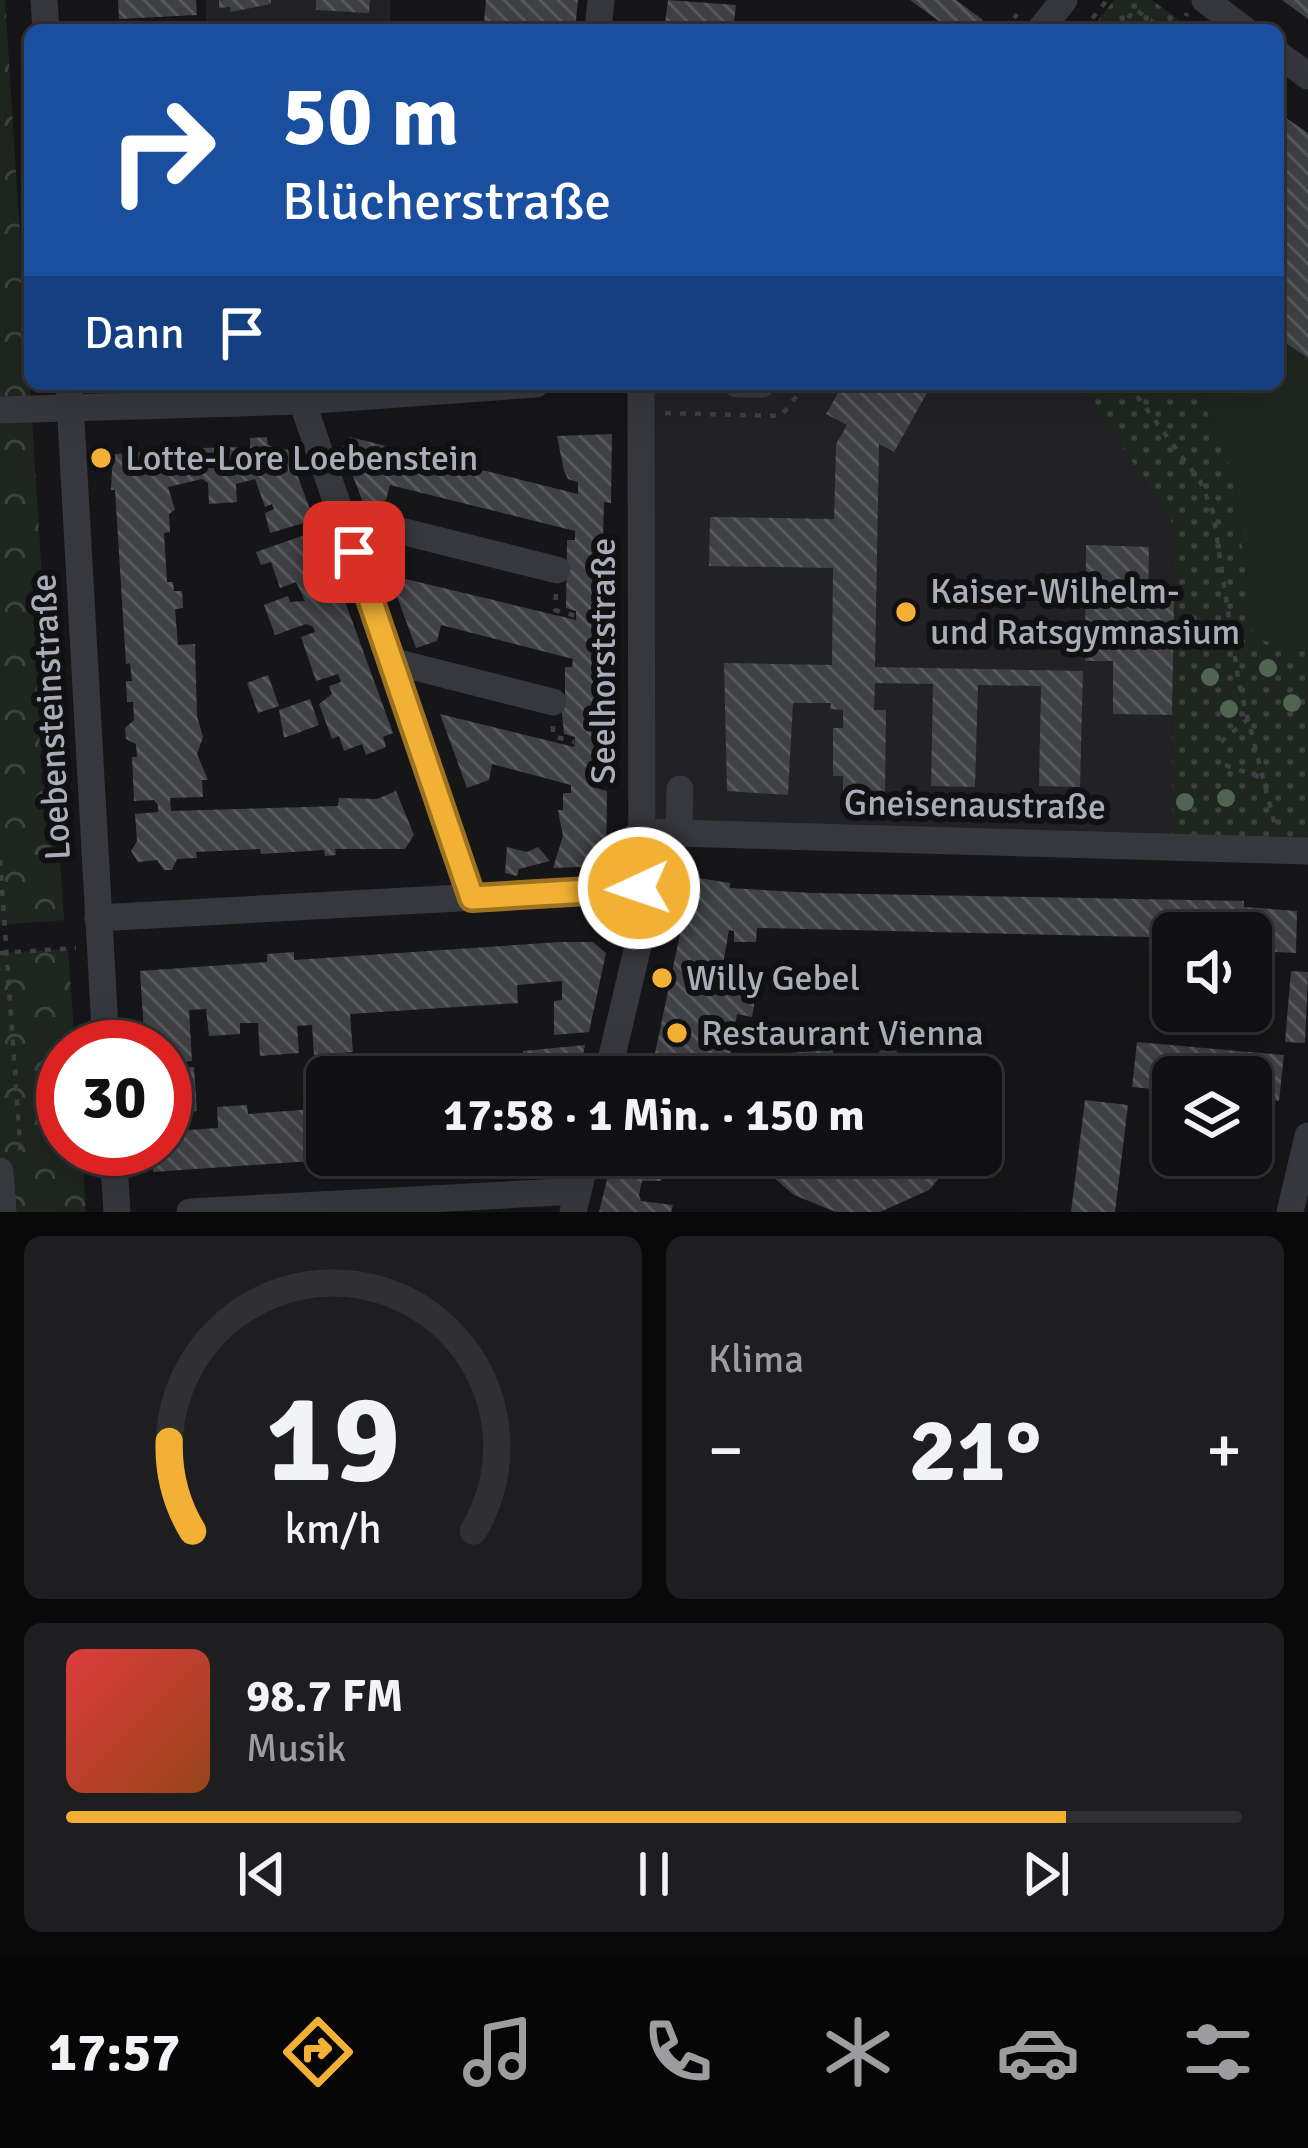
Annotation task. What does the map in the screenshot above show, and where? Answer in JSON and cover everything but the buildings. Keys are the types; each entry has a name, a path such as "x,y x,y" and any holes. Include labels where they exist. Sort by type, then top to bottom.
{"street":[{"path":"1045,24 1064,0"},
{"path":"1205,0 1238,24"},
{"path":"0,410 69,395 302,401 453,390"},
{"name":"Loebensteinstraße","path":"69,395 104,1020"},
{"name":"Seelhorststraße","path":"612,1056 642,929 641,398"},
{"path":"302,401 472,898"},
{"path":"341,515 557,570"},
{"path":"391,661 553,702"},
{"path":"638,674 669,676"},
{"path":"679,833 680,789"},
{"name":"Gneisenaustraße","path":"639,832 1308,850"},
{"path":"99,932 639,888"},
{"path":"1290,1212 1308,1136"},
{"path":"3,1212 11,1168"},
{"path":"115,1176 117,1212"},
{"path":"190,1212 575,1202"}],"path":[{"path":"1010,24 1028,0"},
{"path":"1088,24 1107,0"},
{"path":"1123,24 1135,9 1155,24"},
{"path":"641,398 781,416 801,390"},
{"path":"1132,390 1200,481 1213,512 1277,848"},
{"path":"557,570 555,610 577,616"},
{"path":"1221,742 1249,718"},
{"path":"1225,765 1267,779"},
{"path":"0,860 11,1168"},
{"path":"3,953 99,932"}],"shaded area":[{"path":"206,0 390,0 390,24 206,24"},
{"name":"Kaiser-Wilhelm- und Ratsgymnasium","path":"641,390 1085,390 1173,524 1172,845 639,832"}],"green space":[{"path":"0,0 5,0 24,296 24,390 30,390 64,920 0,925"},
{"path":"1114,0 1152,0 1185,24 1096,24"},
{"path":"1284,342 1308,358 1308,652 1253,638 1234,476 1198,390 1284,390"},
{"path":"1085,390 1198,390 1234,476 1253,637 1308,652 1308,851 1172,845 1173,524"},
{"path":"68,949 73,1020 36,1020 36,1176 84,1176 86,1212 0,1212 0,953"}],"place":[{"name":"Lotte-Lore Loebenstein","path":"101,458"},
{"name":"Kaiser-Wilhelm- und Ratsgymnasium","path":"906,612"},
{"name":"Willy Gebel","path":"662,978"},
{"name":"Restaurant Vienna","path":"677,1033"}],"route":[{"path":"354,552 472,898 639,888"}]}
